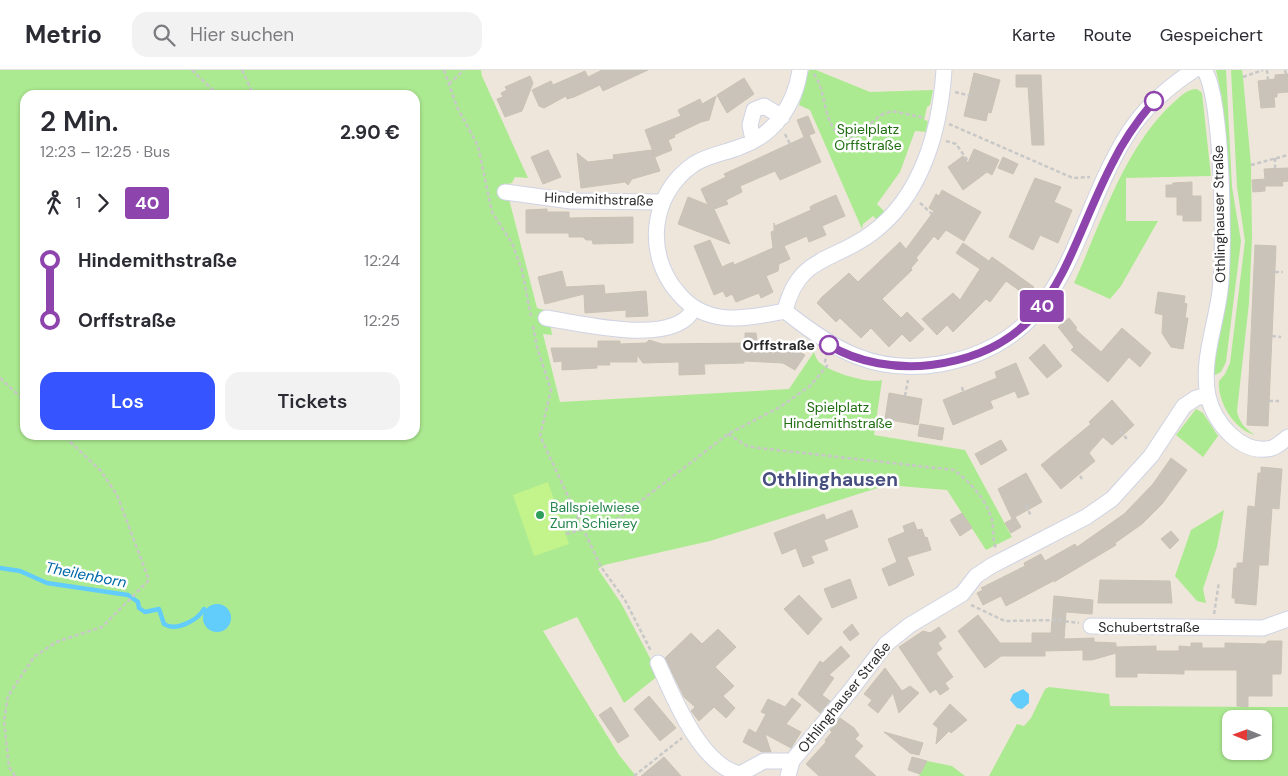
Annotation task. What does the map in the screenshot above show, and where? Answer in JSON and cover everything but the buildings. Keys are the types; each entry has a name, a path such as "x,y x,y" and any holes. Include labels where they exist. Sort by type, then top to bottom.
{"street":[{"name":"Hindemithstraße","path":"785,311 740,319 720,317 694,308 678,294 666,277 657,252 657,217 662,202 674,182 693,165 753,140 782,116 805,70"},
{"path":"944,70 931,120 923,167 901,206 872,234 823,258 807,270 796,282 785,311 832,347 855,356 888,365 937,364 979,353 1015,333 1027,323 1051,295 1063,275 1103,182 1128,135 1144,113 1167,90 1194,70"},
{"name":"Othlinghauser Straße","path":"788,776 792,761 854,687 886,644 910,625 962,594 976,576 1002,560 1086,517 1112,499 1151,456 1184,406 1196,398 1208,395 1208,358 1221,281 1222,226 1216,104 1210,79 1204,70"},
{"path":"753,140 750,125 754,110 764,106 782,116"},
{"name":"Hindemithstraße","path":"506,192 571,201 662,202"},
{"path":"546,318 560,328 659,328 673,326 686,320 694,308"},
{"path":"1208,395 1212,409 1222,426 1245,445 1269,448 1288,437"},
{"name":"Schubertstraße","path":"1091,626 1263,628 1288,619"},
{"path":"658,663 690,730 705,749 734,773 745,773 764,761 792,761"}],"path":[{"path":"192,70 213,90"},
{"path":"242,70 250,90"},
{"path":"444,70 457,107 478,146 492,212 512,244 522,270 537,347 551,390 540,436 605,575 625,600 658,663"},
{"path":"449,84 464,70"},
{"path":"805,70 820,84 825,110 831,125 842,137 853,138 881,115 892,111 949,124 1073,178 1090,177 1103,182"},
{"path":"1243,77 1265,70 1268,80"},
{"path":"786,136 790,146"},
{"path":"956,144 968,161"},
{"path":"1250,165 1288,155"},
{"path":"1275,158 1275,168"},
{"path":"920,202 932,214"},
{"path":"1275,272 1283,272"},
{"path":"1272,336 1281,337"},
{"path":"566,534 611,523 633,509 728,434 786,403 810,386 827,366"},
{"path":"0,378 20,396"},
{"path":"906,396 908,380"},
{"path":"1269,401 1279,401"},
{"path":"1120,431 1127,439"},
{"path":"728,434 747,446 759,448 954,470 972,487 984,504 992,521 994,546 1002,560"},
{"path":"15,776 9,767 4,721 8,696 34,657 56,642 102,627 148,580 117,495 101,471 68,440"},
{"path":"1026,505 1031,516"},
{"name":"Schubertstraße","path":"1208,627 1214,614 1219,582"},
{"path":"962,594 966,603 1005,621 1056,620 1091,626"},
{"path":"634,776 690,730"}],"green space":[{"name":"Spielplatz Hindemithstraße","path":"0,70 481,70 528,178 515,177 512,183 504,185 502,198 509,199 537,308 548,311 552,335 543,334 560,402 789,389 814,352 819,362 841,374 860,379 882,380 874,435 965,450 1012,537 986,550 947,490 887,485 710,541 604,565 598,569 621,603 659,675 624,703 577,617 543,631 619,755 636,776 0,776"},
{"name":"Spielplatz Orffstraße","path":"809,70 816,70 870,92 933,90 924,120 928,121 926,130 928,132 915,131 900,172 877,204 886,213 876,219 873,216 863,224 862,229 810,110 799,105"},
{"path":"1216,70 1226,70 1232,187 1241,241 1226,362 1221,372 1213,376 1223,130 1222,98"},
{"path":"1231,70 1242,70 1251,165 1252,238 1249,303 1237,411 1243,425 1255,435 1240,427 1228,414 1219,389 1219,381 1230,363 1245,241 1237,187"},
{"path":"1197,89 1202,93 1211,176 1126,178 1126,221 1158,221 1121,286 1110,299 1074,283 1116,186 1142,140 1174,102 1187,92"},
{"path":"1196,409 1203,413 1218,436 1203,457 1176,435"},
{"name":"Ballspielwiese Zum Schierey","path":"548,482 569,544 534,556 513,495"},
{"path":"1224,510 1217,547 1203,589 1206,603 1197,601 1175,576 1191,530"},
{"path":"1049,687 1109,694 1110,706 1288,707 1288,776 989,776 1017,724 1024,726 1031,718 1045,689"},
{"path":"927,761 952,766 965,776 919,776"}],"water":[{"path":"217,604 227,608 231,618 227,628 217,632 207,628 203,618 207,608"},
{"path":"1023,689 1029,694 1029,703 1022,709 1017,708 1010,700 1013,694"}],"waterway":[{"name":"Theilenborn","path":"0,568 20,571 47,583 128,595 138,602 139,608 145,612 159,609 164,624 169,626 174,627 186,624 197,617 204,609"}],"bus line":[{"name":"40","path":"829,345 872,362 888,365 926,366 979,353 1015,333 1027,323 1051,295 1063,275 1111,164 1133,127 1154,101"}],"place":[{"name":"Orffstraße","path":"829,345"},
{"name":"Ballspielwiese Zum Schierey","path":"540,515"}],"district":[{"name":"Othlinghausen","path":"830,479"}]}
